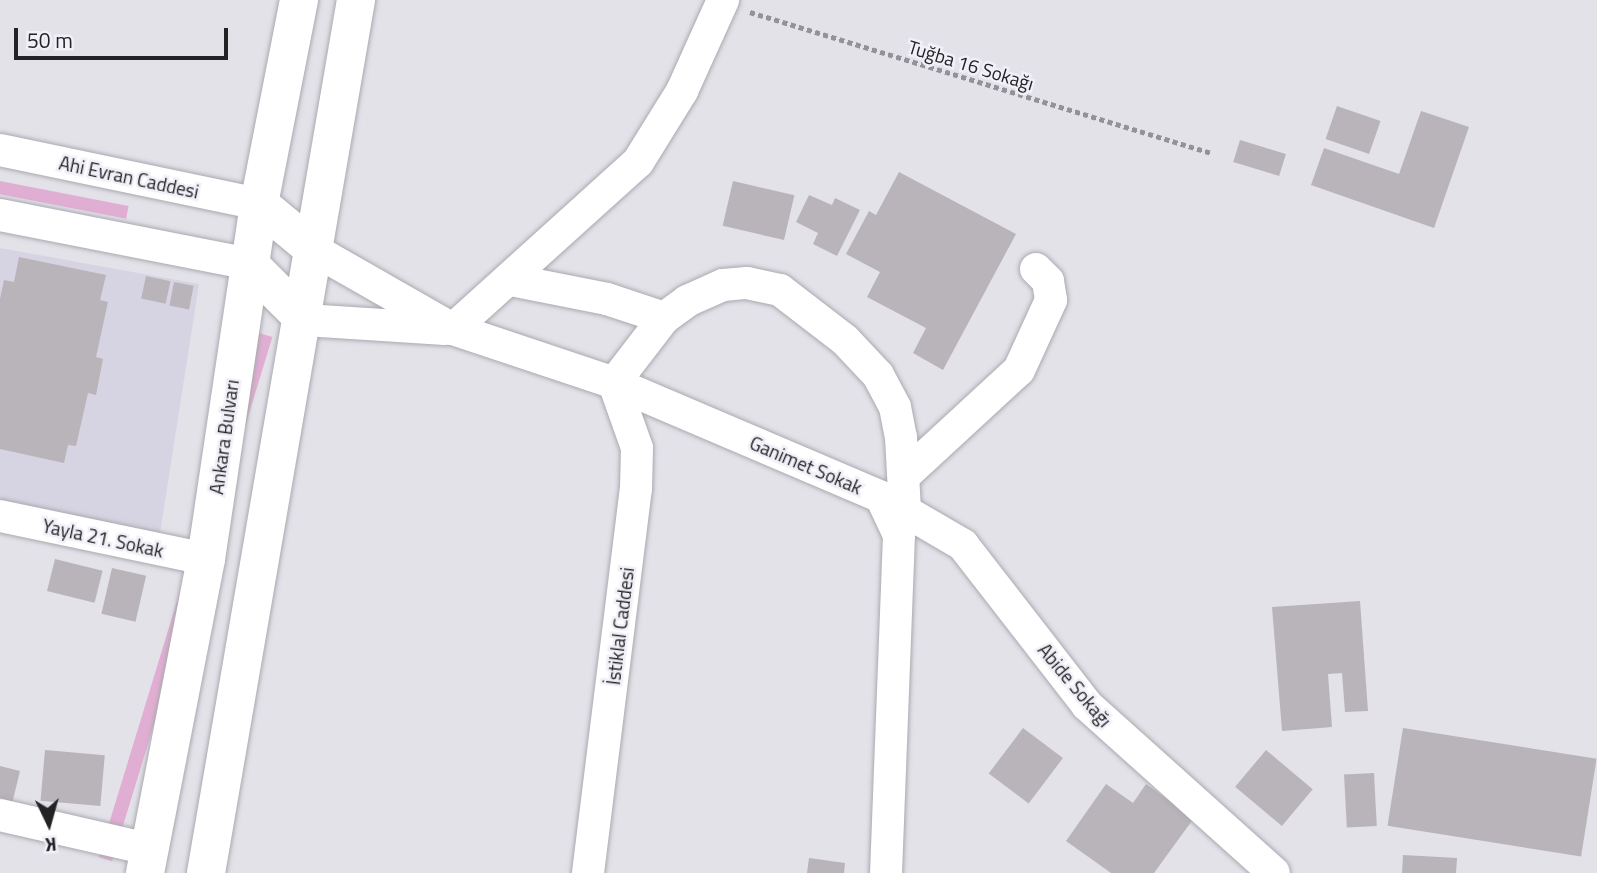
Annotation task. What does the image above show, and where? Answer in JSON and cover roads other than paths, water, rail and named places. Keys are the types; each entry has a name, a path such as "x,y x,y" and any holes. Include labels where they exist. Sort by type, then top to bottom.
{"main road":[{"name":"Ankara Bulvarı","path":"147,861 206,559 249,264 299,0"},
{"path":"206,873 305,320 356,0"},
{"path":"259,204 316,251"},
{"path":"249,264 305,320"}],"street":[{"path":"453,329 511,280 638,162 682,91 723,2"},
{"name":"Ahi Evran Caddesi","path":"0,150 259,204"},
{"path":"0,215 249,264"},
{"name":"Ganimet Sokak","path":"316,251 453,329 614,383 893,503 899,536 886,873"},
{"path":"893,503 904,476 1019,370 1051,300 1048,281 1036,269"},
{"path":"511,280 607,299 664,318"},
{"path":"614,383 664,318 723,285 747,283 780,290 809,308 878,375 895,407 904,476"},
{"name":"Ganimet Sokak","path":"305,320 453,329"},
{"name":"İstiklal Caddesi","path":"588,873 636,489 638,448 614,383"},
{"name":"Abide Sokağı","path":"893,503 963,545 1087,705 1273,873"},
{"name":"Yayla 21. Sokak","path":"0,516 206,559"},
{"path":"0,815 147,861"}]}
